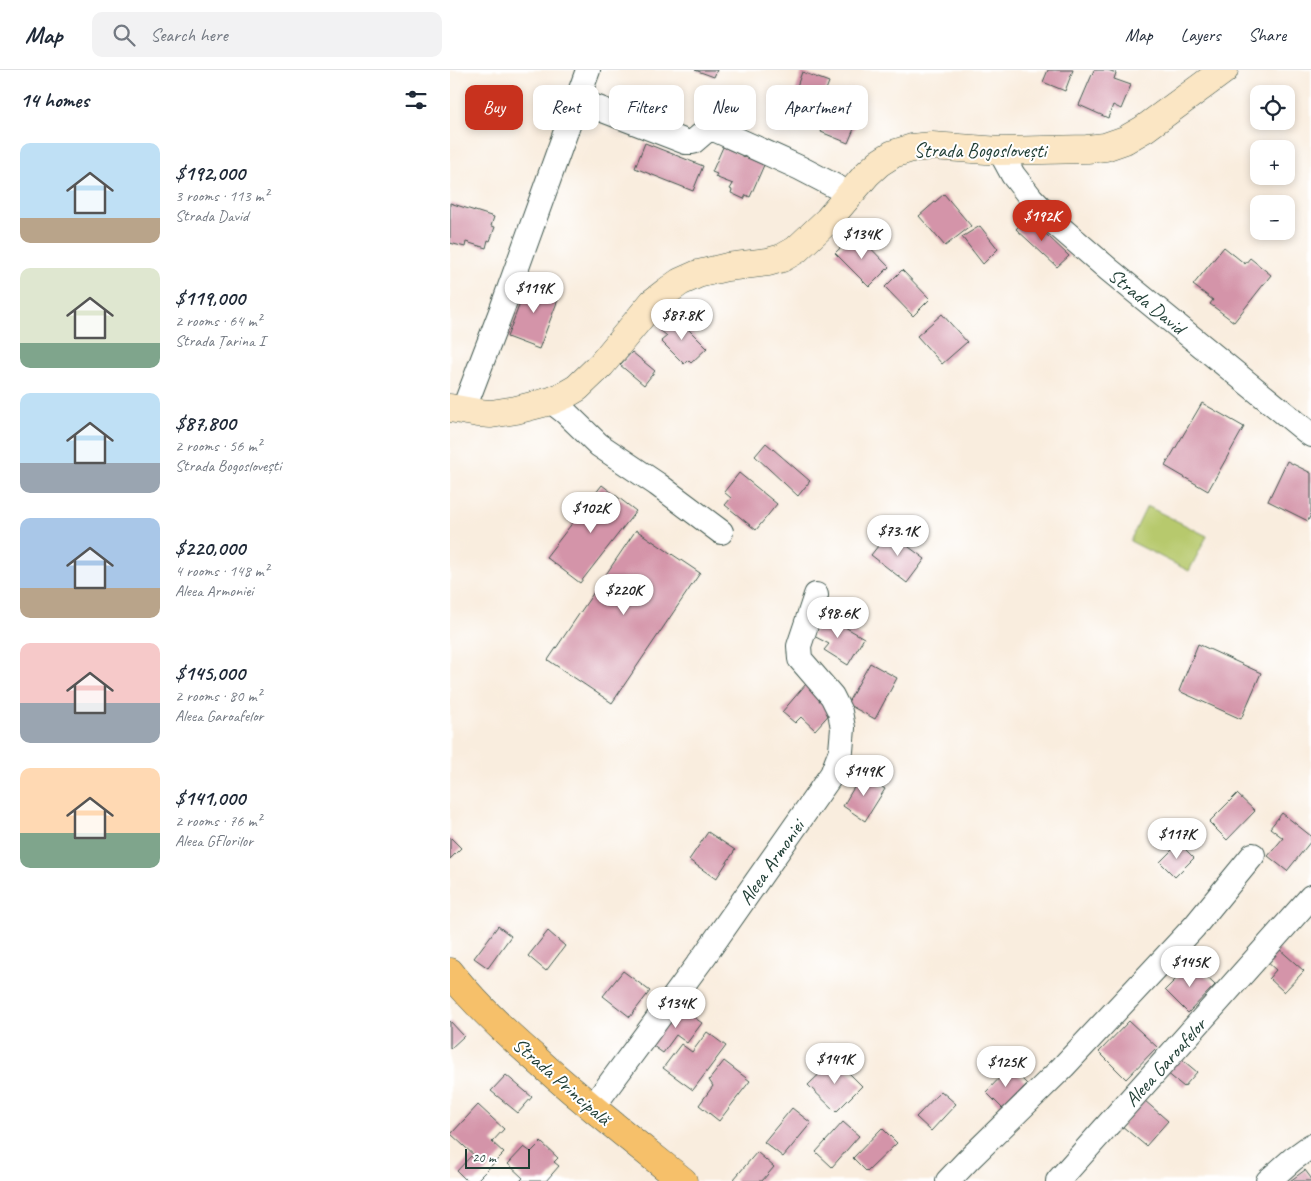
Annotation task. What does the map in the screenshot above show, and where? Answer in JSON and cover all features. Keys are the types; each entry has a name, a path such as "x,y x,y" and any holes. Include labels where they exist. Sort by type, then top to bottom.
{"main road":[{"name":"Strada Principală","path":"450,972 477,1004 516,1042 592,1108 683,1181"}],"street":[{"path":"582,85 588,70"},
{"name":"Strada Bogoslovești","path":"457,409 491,414 516,410 551,401 577,388 601,365 653,302 666,292 680,282 698,274 727,267 768,262 782,258 796,250 828,220 867,174 893,154 912,148 932,146 1000,151 1105,147 1124,140 1144,129 1224,70"},
{"path":"599,109 686,142 693,142 706,130 716,130 800,168 850,194"},
{"path":"457,409 502,309 565,130"},
{"name":"Strada David","path":"1000,151 1019,183 1056,224 1108,269 1311,435"},
{"path":"551,401 599,445 657,484 721,532"},
{"name":"Aleea Armoniei","path":"592,1108 705,955 832,774 841,751 843,728 840,712 832,696 800,658 799,646 816,595"},
{"path":"948,1181 1063,1067 1188,934 1253,855"},
{"name":"Aleea Garoafelor","path":"1058,1181 1311,897"},
{"path":"1268,1181 1311,1146"}],"green space":[{"path":"1147,506 1207,536 1189,571 1130,541"}],"building":[{"path":"695,70 717,70 714,77"},
{"path":"1048,70 1073,70 1065,91 1043,82"},
{"path":"1094,70 1108,70 1116,73 1114,79 1131,85 1121,109 1113,105 1108,118 1079,105"},
{"path":"802,72 829,82 828,85 797,85"},
{"path":"822,130 854,130 848,143 821,132"},
{"path":"645,143 703,166 693,191 635,168"},
{"path":"723,147 764,165 750,197 746,195 744,199 731,193 732,190 730,189 733,184 715,177 717,174 712,172"},
{"path":"944,194 971,226 945,246 919,216"},
{"path":"450,203 494,217 491,226 495,227 486,248 466,242 465,247 450,243"},
{"path":"1028,217 1069,256 1057,267 1016,229"},
{"path":"980,226 998,249 983,264 962,237"},
{"path":"856,233 889,267 869,287 835,253"},
{"path":"1224,247 1245,264 1250,258 1271,275 1234,322 1210,304 1213,300 1193,285"},
{"path":"902,270 930,299 913,316 885,287"},
{"path":"529,280 561,292 539,349 507,337"},
{"path":"942,314 967,342 942,364 917,336"},
{"path":"675,316 707,348 691,363 688,360 684,364 661,341 667,336 660,330"},
{"path":"632,352 655,371 644,385 620,365"},
{"path":"1202,403 1244,427 1208,491 1165,466"},
{"path":"766,443 810,481 798,496 755,456"},
{"path":"1287,461 1311,473 1311,514 1308,521 1268,501"},
{"path":"739,473 777,504 756,530 725,505 731,498 724,492"},
{"path":"602,485 636,511 580,583 546,557"},
{"path":"636,530 700,573 612,703 548,660"},
{"path":"889,532 925,559 907,583 871,555"},
{"path":"824,615 864,638 848,665 824,650 829,644 812,635"},
{"path":"1198,644 1261,673 1241,719 1179,691"},
{"path":"870,663 897,678 875,719 847,704"},
{"path":"806,684 834,709 815,730 801,717 795,723 782,712"},
{"path":"862,774 885,789 865,821 843,806"},
{"path":"1237,794 1255,811 1227,840 1209,822"},
{"path":"1282,813 1311,836 1311,841 1287,871 1268,856 1283,838 1270,828"},
{"path":"708,832 735,850 716,879 689,860"},
{"path":"450,837 461,848 450,859"},
{"path":"1179,843 1194,858 1175,877 1160,862"},
{"path":"498,926 511,936 488,968 474,958"},
{"path":"548,931 565,946 546,971 528,956"},
{"path":"1278,948 1304,971 1284,992 1269,978 1276,970 1266,961"},
{"path":"1192,963 1215,985 1188,1013 1165,990"},
{"path":"623,971 650,991 630,1017 603,996"},
{"path":"677,1005 702,1023 687,1043 676,1035 663,1053 649,1043"},
{"path":"450,1021 464,1036 450,1049"},
{"path":"1129,1021 1157,1047 1126,1079 1099,1052"},
{"path":"707,1032 726,1046 693,1090 663,1068 681,1044 692,1052"},
{"path":"1179,1057 1197,1072 1184,1087 1166,1072"},
{"path":"835,1059 862,1086 836,1112 808,1085"},
{"path":"724,1061 750,1081 719,1121 699,1105 713,1086 709,1080"},
{"path":"1010,1067 1027,1084 1003,1109 986,1092"},
{"path":"506,1075 532,1097 518,1113 491,1091"},
{"path":"941,1091 956,1104 931,1131 916,1117"},
{"path":"1144,1100 1168,1121 1146,1146 1122,1126"},
{"path":"478,1105 504,1129 492,1142 504,1153 476,1181 467,1181 457,1171 471,1156 475,1160 477,1158 451,1134"},
{"path":"792,1108 811,1123 783,1157 764,1142"},
{"path":"843,1122 859,1136 832,1167 816,1152"},
{"path":"882,1128 897,1143 867,1172 853,1158"},
{"path":"541,1142 558,1158 554,1162 559,1166 546,1181 520,1181 523,1178 508,1164 524,1147 531,1152"},
{"path":"757,1152 774,1167 762,1181 736,1181 734,1179"},
{"path":"1305,1170 1311,1181 1290,1181"}]}
